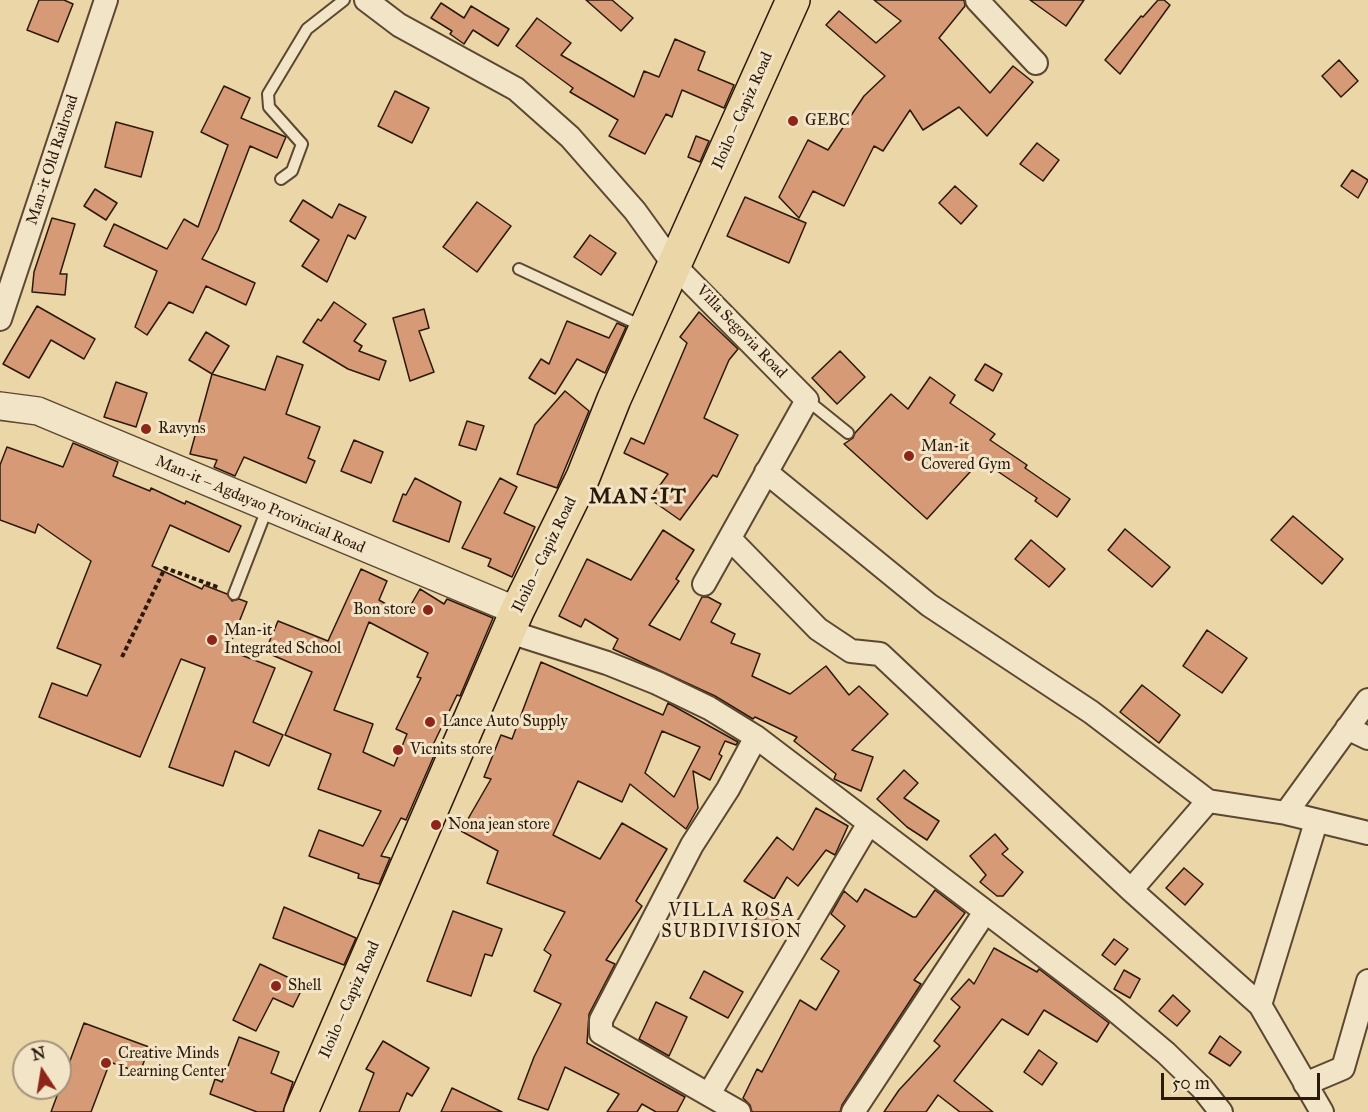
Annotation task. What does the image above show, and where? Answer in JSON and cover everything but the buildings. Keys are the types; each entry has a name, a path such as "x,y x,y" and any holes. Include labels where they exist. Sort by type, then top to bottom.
{"highway":[{"name":"Iloilo – Capiz Road","path":"302,1112 514,621 583,477 674,264 793,0"}],"street":[{"name":"Man-it Old Railroad","path":"0,320 106,0"},
{"name":"Villa Segovia Road","path":"366,0 399,25 516,89 570,137 635,212 674,264 807,400"},
{"path":"977,0 1036,63"},
{"path":"704,585 807,400"},
{"name":"Man-it – Agdayao Provincial Road","path":"0,406 38,411 267,509 514,621"},
{"path":"766,472 929,605 1091,712 1208,801 1286,813 1368,833"},
{"path":"730,540 818,629 851,651 880,654 1131,890 1260,1005 1322,1112"},
{"path":"514,621 657,683 709,708 756,737 1110,1007 1166,1053 1202,1088 1221,1112"},
{"path":"1286,813 1368,700"},
{"path":"1347,728 1368,738"},
{"path":"739,1112 601,1034 601,1020 692,845 728,789 756,737"},
{"path":"1131,890 1208,801"},
{"path":"1260,1005 1316,822"},
{"path":"709,1094 869,823"},
{"path":"853,1112 985,912"},
{"path":"1305,1084 1343,1068 1368,981"}],"lane":[{"path":"282,179 292,171 302,144 269,107 268,94 307,29 344,0"},
{"path":"519,269 647,328"},
{"path":"807,400 848,433"},
{"path":"234,594 267,509"}],"path":[{"path":"122,657 165,567 234,594"}],"place":[{"name":"GEBC","path":"793,121"},
{"name":"Ravyns","path":"146,429"},
{"name":"Man-it Covered Gym","path":"909,456"},
{"name":"Bon store","path":"428,610"},
{"name":"Man-it Integrated School","path":"212,640"},
{"name":"Lance Auto Supply","path":"430,722"},
{"name":"Vicnits store","path":"398,750"},
{"name":"Nona jean store","path":"436,825"},
{"name":"Shell","path":"276,986"},
{"name":"Creative Minds Learning Center","path":"106,1063"}],"district":[{"name":"MAN-IT","path":"638,498"},
{"name":"VILLA ROSA SUBDIVISION","path":"732,922"}]}
